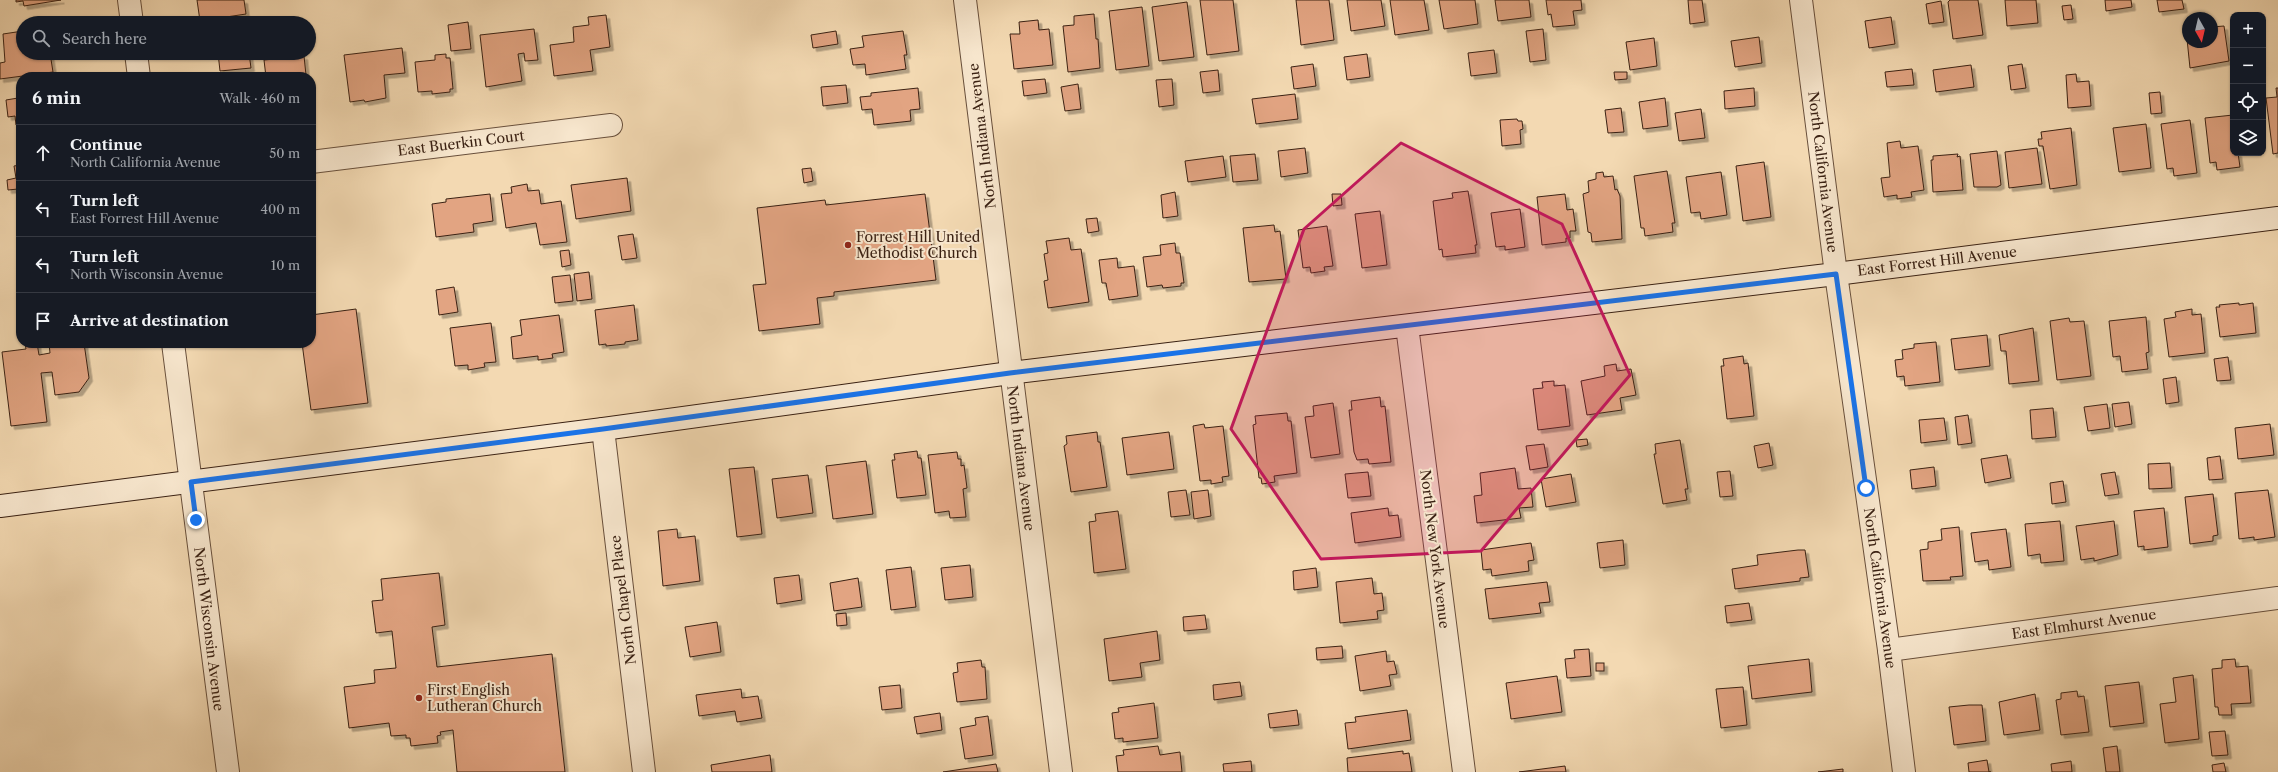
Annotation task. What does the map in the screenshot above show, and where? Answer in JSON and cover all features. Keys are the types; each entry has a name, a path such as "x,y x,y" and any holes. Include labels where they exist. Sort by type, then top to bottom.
{"street":[{"path":"130,0 131,16"},
{"name":"North Indiana Avenue","path":"965,0 1010,373 1061,772"},
{"name":"North California Avenue","path":"1801,0 1836,274 1889,650 1904,772"},
{"path":"137,60 138,72"},
{"name":"East Buerkin Court","path":"316,161 611,125"},
{"name":"East Forrest Hill Avenue","path":"0,506 603,429 1010,373 1836,274 2278,218"},
{"name":"North New York Avenue","path":"1407,326 1464,772"},
{"name":"North Wisconsin Avenue","path":"174,348 228,772"},
{"name":"North Chapel Place","path":"603,429 644,772"},
{"name":"East Elmhurst Avenue","path":"1889,650 2278,598"}],"highlighted area":[{"path":"1401,143 1562,224 1630,375 1481,551 1321,559 1231,429 1304,229"}],"building":[{"path":"16,0 61,0 24,6 23,1 16,2"},
{"path":"197,0 244,0 246,14 233,16 199,16"},
{"path":"1200,0 1233,0 1239,51 1207,55"},
{"path":"1296,0 1329,0 1334,40 1301,45"},
{"path":"1347,0 1381,0 1385,26 1351,31"},
{"path":"1390,0 1424,0 1429,30 1395,35"},
{"path":"1439,0 1475,0 1478,24 1444,29"},
{"path":"1495,0 1529,0 1531,17 1498,21"},
{"path":"1546,0 1581,0 1582,10 1573,11 1575,25 1553,27 1551,14 1548,15"},
{"path":"1688,0 1702,0 1705,22 1690,24"},
{"path":"1950,0 1978,0 1983,35 1953,39 1948,2"},
{"path":"2005,0 2036,0 2038,23 2007,26"},
{"path":"2105,0 2131,0 2132,7 2106,11"},
{"path":"2157,0 2182,0 2184,9 2159,12"},
{"path":"1941,1 1944,22 1929,24 1926,4"},
{"path":"1187,2 1194,57 1159,61 1152,7"},
{"path":"2071,5 2073,19 2064,20 2062,6"},
{"path":"1142,7 1149,66 1116,70 1109,11"},
{"path":"1094,14 1096,39 1098,39 1100,68 1068,72 1063,26 1074,25 1074,16"},
{"path":"606,15 610,47 590,50 593,71 554,76 550,45 574,42 573,27 589,25 588,17"},
{"path":"1891,17 1895,44 1869,48 1865,21"},
{"path":"1038,20 1039,30 1049,29 1053,65 1014,69 1010,34 1020,34 1019,22"},
{"path":"468,22 471,49 451,51 448,25"},
{"path":"2218,26 2224,26 2229,61 2190,68 2188,48 2218,48"},
{"path":"534,29 538,60 525,61 524,53 518,54 522,81 486,87 480,35"},
{"path":"1543,29 1546,60 1530,62 1526,31"},
{"path":"836,31 838,44 813,48 811,35"},
{"path":"903,31 907,55 904,55 906,69 866,75 865,64 853,65 850,49 864,47 862,36"},
{"path":"16,32 16,60 51,60 53,72 16,72 16,77 0,79 0,63 5,62 3,34"},
{"path":"1759,37 1762,63 1735,67 1731,41"},
{"path":"1654,38 1657,66 1630,70 1626,42"},
{"path":"402,48 405,73 384,75 386,98 365,102 364,100 350,102 344,55"},
{"path":"1494,50 1497,73 1471,76 1468,53"},
{"path":"446,54 446,58 450,58 453,89 450,89 450,92 432,94 432,91 418,92 415,62 435,60 435,55"},
{"path":"1367,54 1370,77 1347,80 1344,57"},
{"path":"219,60 250,60 251,68 220,71"},
{"path":"264,60 304,60 306,72 265,72"},
{"path":"1313,64 1316,86 1294,89 1291,67"},
{"path":"2022,64 2026,88 2011,90 2008,66"},
{"path":"1971,65 1974,87 1936,92 1933,70"},
{"path":"1912,69 1914,85 1887,87 1885,72"},
{"path":"1218,70 1220,91 1203,93 1200,72"},
{"path":"1614,72 1627,72 1627,79 1615,80"},
{"path":"2076,74 2077,82 2089,81 2091,106 2068,108 2066,75"},
{"path":"1045,79 1047,93 1024,96 1022,81"},
{"path":"1172,79 1174,105 1159,107 1156,80"},
{"path":"1078,84 1081,109 1065,111 1061,87"},
{"path":"846,85 848,103 823,106 821,87"},
{"path":"918,88 920,109 910,110 911,121 874,125 872,109 862,110 860,97 871,96 871,93"},
{"path":"1754,88 1755,106 1725,109 1724,91"},
{"path":"2276,88 2278,88 2278,153 2273,154 2266,98 2277,97"},
{"path":"2160,92 2162,113 2151,114 2149,93"},
{"path":"1295,94 1298,119 1256,124 1252,99"},
{"path":"16,98 16,125 15,116 8,117 6,100"},
{"path":"1665,98 1668,126 1643,129 1639,102"},
{"path":"1621,108 1624,132 1608,133 1605,110"},
{"path":"1701,109 1705,138 1679,141 1675,113"},
{"path":"2230,115 2230,156 2238,156 2240,167 2217,170 2216,162 2210,163 2205,118"},
{"path":"1517,119 1518,121 1522,121 1523,129 1520,130 1521,144 1502,146 1500,120"},
{"path":"2190,120 2197,173 2174,176 2173,168 2167,169 2161,124"},
{"path":"2146,124 2151,168 2119,172 2113,128"},
{"path":"2071,128 2077,185 2050,189 2043,146 2039,146 2038,139 2042,139 2041,132"},
{"path":"1900,141 1901,148 1918,146 1924,190 1911,192 1912,197 1897,199 1897,195 1884,197 1881,178 1890,177 1887,143"},
{"path":"1305,148 1308,173 1281,177 1278,151"},
{"path":"2037,148 2042,184 2009,188 2005,152"},
{"path":"1997,151 2001,185 1997,187 1974,187 1970,154"},
{"path":"1255,154 1258,180 1233,182 1230,156"},
{"path":"1958,154 1957,157 1960,156 1963,190 1933,192 1931,160 1933,160 1933,156"},
{"path":"1223,156 1226,177 1188,182 1185,161"},
{"path":"1764,162 1771,217 1743,221 1736,166"},
{"path":"14,166 16,166 16,178"},
{"path":"811,168 813,181 804,183 802,169"},
{"path":"1667,171 1675,223 1672,223 1673,232 1645,236 1644,228 1641,228 1634,176"},
{"path":"1603,172 1604,177 1613,176 1615,190 1617,189 1620,196 1622,239 1592,242 1591,233 1588,232 1583,194 1589,192 1588,181 1596,179 1596,173"},
{"path":"1721,172 1727,215 1701,219 1700,212 1691,213 1686,177"},
{"path":"16,178 16,189 8,190 7,180"},
{"path":"627,178 631,211 576,219 571,185"},
{"path":"527,184 528,191 539,190 541,204 561,201 567,242 540,245 536,223 506,228 501,194 512,193 511,187"},
{"path":"1468,191 1477,245 1475,245 1476,253 1443,257 1442,249 1439,250 1433,201 1453,198 1452,193"},
{"path":"1175,192 1178,216 1163,218 1161,195"},
{"path":"490,194 493,221 473,224 474,232 436,237 432,204 446,202 446,199"},
{"path":"925,194 936,280 834,292 834,296 817,298 820,324 759,331 753,285 766,284 757,208 825,200 826,205"},
{"path":"1332,194 1341,194 1342,205 1333,206"},
{"path":"1565,194 1567,210 1573,209 1576,231 1570,231 1570,238 1566,238 1566,242 1542,245 1537,197"},
{"path":"1520,209 1525,247 1505,250 1505,246 1496,247 1491,213"},
{"path":"1380,211 1387,265 1362,268 1355,214"},
{"path":"1097,218 1099,231 1088,233 1086,219"},
{"path":"1274,225 1275,232 1280,231 1286,279 1249,282 1243,228"},
{"path":"1327,226 1333,266 1324,267 1325,271 1311,273 1310,267 1303,268 1298,230"},
{"path":"633,234 637,258 622,260 618,236"},
{"path":"1069,238 1071,250 1081,249 1089,302 1048,308 1044,281 1048,280 1044,254 1048,253 1046,241"},
{"path":"1175,243 1176,253 1180,253 1184,283 1181,283 1181,286 1163,288 1162,285 1147,287 1143,257 1161,255 1160,245"},
{"path":"569,250 571,265 562,267 560,251"},
{"path":"1117,258 1118,268 1134,266 1138,296 1109,300 1106,283 1102,283 1099,260"},
{"path":"589,272 592,299 577,301 574,274"},
{"path":"570,275 573,301 555,303 552,277"},
{"path":"454,287 458,312 439,315 436,290"},
{"path":"2239,303 2239,305 2253,303 2256,333 2220,337 2216,307 2220,307 2219,305"},
{"path":"634,305 638,340 625,342 625,344 606,346 606,344 599,345 595,310"},
{"path":"356,309 368,403 311,410 303,348 316,348 316,314"},
{"path":"2192,309 2192,315 2201,314 2205,353 2169,357 2164,319 2176,317 2175,312"},
{"path":"559,315 564,352 552,354 553,358 538,360 538,356 513,359 511,337 522,335 520,320"},
{"path":"2146,317 2149,352 2146,353 2148,369 2122,372 2120,356 2113,357 2109,321"},
{"path":"2069,318 2070,322 2084,321 2091,376 2057,380 2050,321"},
{"path":"491,323 496,362 484,363 485,367 468,370 468,365 455,366 450,328"},
{"path":"2033,328 2039,381 2009,384 2006,351 2001,351 1999,335"},
{"path":"1987,335 1990,366 1955,370 1951,339"},
{"path":"1936,342 1940,382 1905,386 1904,376 1897,377 1895,360 1903,359 1902,350 1914,348 1914,344"},
{"path":"38,348 39,355 50,353 50,348 85,348 89,378 79,392 55,395 52,372 41,373 47,422 11,426 2,352"},
{"path":"1743,356 1744,364 1748,363 1754,416 1727,419 1721,366 1724,366 1723,359"},
{"path":"2228,357 2231,380 2217,381 2214,359"},
{"path":"1616,364 1617,371 1631,369 1636,395 1620,398 1622,410 1587,415 1581,381 1605,376 1604,366"},
{"path":"2176,377 2179,402 2166,404 2163,379"},
{"path":"1554,381 1554,386 1565,385 1570,426 1538,430 1533,389 1543,388 1542,382"},
{"path":"1380,397 1381,407 1385,406 1391,462 1369,464 1368,459 1357,460 1354,452 1349,410 1352,410 1351,401"},
{"path":"2129,402 2132,424 2115,427 2112,404"},
{"path":"1333,403 1340,454 1311,458 1305,417 1314,416 1313,406"},
{"path":"2107,404 2110,428 2088,431 2084,407"},
{"path":"2053,408 2056,437 2032,439 2030,410"},
{"path":"1287,413 1288,421 1291,421 1297,473 1274,476 1275,482 1262,484 1261,478 1259,478 1253,425 1256,424 1255,416"},
{"path":"1968,415 1972,443 1958,445 1955,417"},
{"path":"1944,418 1947,440 1921,443 1919,420"},
{"path":"1204,424 1205,428 1223,426 1229,476 1222,477 1223,482 1211,484 1211,480 1200,481 1193,426"},
{"path":"2270,424 2274,455 2238,459 2235,428"},
{"path":"1097,432 1107,487 1071,492 1064,446 1067,444 1066,436"},
{"path":"1169,432 1174,469 1127,475 1122,438"},
{"path":"1587,439 1588,445 1577,447 1576,440"},
{"path":"1680,440 1688,489 1685,489 1687,500 1663,504 1654,454 1656,454 1655,444"},
{"path":"1769,443 1773,465 1758,468 1754,446"},
{"path":"1544,444 1548,467 1530,470 1526,446"},
{"path":"917,451 918,458 921,458 926,495 897,498 892,460 895,460 894,454"},
{"path":"957,452 958,459 961,459 961,466 964,465 967,488 963,489 966,517 950,518 949,511 935,513 928,455"},
{"path":"2007,455 2011,478 1985,483 1981,459"},
{"path":"2220,456 2223,479 2209,480 2207,458"},
{"path":"866,461 873,514 833,519 826,466"},
{"path":"2170,463 2172,488 2149,489 2148,464"},
{"path":"754,467 762,534 737,537 729,469"},
{"path":"1934,467 1936,486 1912,489 1910,470"},
{"path":"1515,468 1518,489 1531,488 1533,507 1519,508 1521,518 1477,523 1474,496 1482,495 1480,473"},
{"path":"1730,471 1733,496 1720,497 1717,472"},
{"path":"1368,472 1371,496 1348,498 1345,474"},
{"path":"2115,472 2119,494 2105,496 2101,474"},
{"path":"1571,474 1576,502 1546,507 1541,479"},
{"path":"808,475 813,513 777,518 772,479"},
{"path":"2063,481 2066,502 2052,504 2050,483"},
{"path":"1186,490 1190,515 1171,517 1168,492"},
{"path":"1208,490 1211,516 1194,519 1191,492"},
{"path":"2268,490 2275,537 2254,540 2254,537 2239,539 2235,493"},
{"path":"2213,494 2218,535 2213,536 2213,541 2190,544 2185,497"},
{"path":"1388,508 1389,516 1398,515 1401,537 1355,543 1351,513"},
{"path":"2164,508 2168,547 2144,550 2144,546 2138,547 2134,511"},
{"path":"1118,511 1126,569 1094,573 1089,522 1096,521 1095,514"},
{"path":"2060,521 2064,561 2041,563 2040,554 2028,556 2025,524"},
{"path":"2114,521 2118,555 2094,561 2094,558 2081,560 2076,526"},
{"path":"1959,527 1963,576 1950,577 1951,580 1923,581 1920,550 1928,549 1928,542 1942,540 1941,529"},
{"path":"677,529 678,538 695,536 700,581 663,586 658,531"},
{"path":"2006,529 2011,567 1989,570 1988,560 1975,562 1971,533"},
{"path":"1623,540 1625,565 1600,568 1597,543"},
{"path":"1531,543 1534,560 1528,561 1529,571 1492,576 1491,569 1483,570 1481,550"},
{"path":"1805,550 1809,577 1800,578 1800,581 1735,589 1732,569 1758,565 1757,555"},
{"path":"970,565 973,597 945,600 941,568"},
{"path":"911,567 916,607 891,610 886,570"},
{"path":"1316,568 1318,587 1294,590 1293,571"},
{"path":"439,573 445,625 432,627 437,667 552,654 565,772 457,772 453,730 440,732 441,735 437,736 438,743 411,746 410,738 406,738 406,735 391,736 389,723 349,728 344,687 375,683 374,670 396,668 392,631 376,633 372,601 383,600 381,579"},
{"path":"799,575 802,600 777,604 774,578"},
{"path":"858,578 862,607 834,611 830,583"},
{"path":"1372,578 1374,594 1382,593 1384,610 1377,611 1378,619 1340,623 1336,582"},
{"path":"1547,582 1550,602 1539,603 1541,613 1489,619 1485,589"},
{"path":"1749,603 1752,620 1727,623 1725,606"},
{"path":"846,613 847,625 837,626 836,614"},
{"path":"1205,615 1207,629 1184,631 1183,617"},
{"path":"717,622 721,652 690,657 685,627"},
{"path":"1157,631 1160,660 1140,663 1142,677 1109,681 1104,639"},
{"path":"1342,646 1343,658 1317,660 1316,648"},
{"path":"1589,649 1591,676 1567,678 1565,659 1575,658 1574,650"},
{"path":"1386,651 1387,662 1394,661 1397,674 1389,675 1391,686 1360,691 1355,656"},
{"path":"1809,659 1812,692 1752,699 1748,666"},
{"path":"2235,659 2236,667 2248,666 2251,703 2231,704 2232,715 2219,715 2218,707 2215,707 2212,669 2222,668 2222,660"},
{"path":"981,660 982,667 985,667 987,699 957,702 953,673 958,672 957,663"},
{"path":"1596,663 1604,663 1604,671 1596,671"},
{"path":"2193,675 2199,739 2165,743 2160,704 2176,702 2173,678"},
{"path":"1557,676 1562,712 1511,719 1506,683"},
{"path":"1240,682 1242,696 1214,700 1213,685"},
{"path":"2139,682 2144,723 2110,727 2105,686"},
{"path":"900,685 902,708 882,710 879,687"},
{"path":"1743,687 1747,725 1721,728 1716,689"},
{"path":"741,689 742,698 758,696 762,718 737,722 735,711 699,716 696,695"},
{"path":"2077,691 2078,697 2084,696 2089,732 2061,735 2056,700 2061,699 2061,693"},
{"path":"2035,694 2040,730 2004,735 1999,702"},
{"path":"1154,703 1158,738 1123,742 1123,738 1115,739 1112,713 1119,712 1118,708"},
{"path":"1982,705 1986,741 1954,745 1949,707"},
{"path":"1297,710 1299,725 1270,728 1268,714"},
{"path":"1407,710 1411,740 1348,749 1345,723 1356,722 1355,717"},
{"path":"940,713 942,730 917,734 914,717"},
{"path":"988,716 993,755 965,759 960,728 976,725 975,718"},
{"path":"2225,731 2228,755 2212,756 2209,732"},
{"path":"1158,746 1160,755 1180,752 1182,772 1118,772 1116,756 1124,755 1123,750"},
{"path":"2117,746 2120,772 2106,772 2103,748"},
{"path":"1403,751 1403,754 1409,753 1412,772 1348,772 1347,758"},
{"path":"770,755 772,772 712,772 711,765"},
{"path":"1987,760 1989,772 1969,772 1968,763"},
{"path":"1251,761 1252,772 1224,772 1223,764"},
{"path":"2071,761 2072,772 2052,772 2051,764"},
{"path":"2224,763 2226,772 2213,772 2212,765"},
{"path":"996,764 998,772 943,772"},
{"path":"1565,766 1566,772 1519,772"},
{"path":"1843,769 1843,772 1818,772"}],"place":[{"name":"Forrest Hill United Methodist Church","path":"848,245"},
{"name":"First English Lutheran Church","path":"419,698"}],"route":[{"path":"196,520 191,482 603,429 1010,373 1836,274 1866,488"}]}
